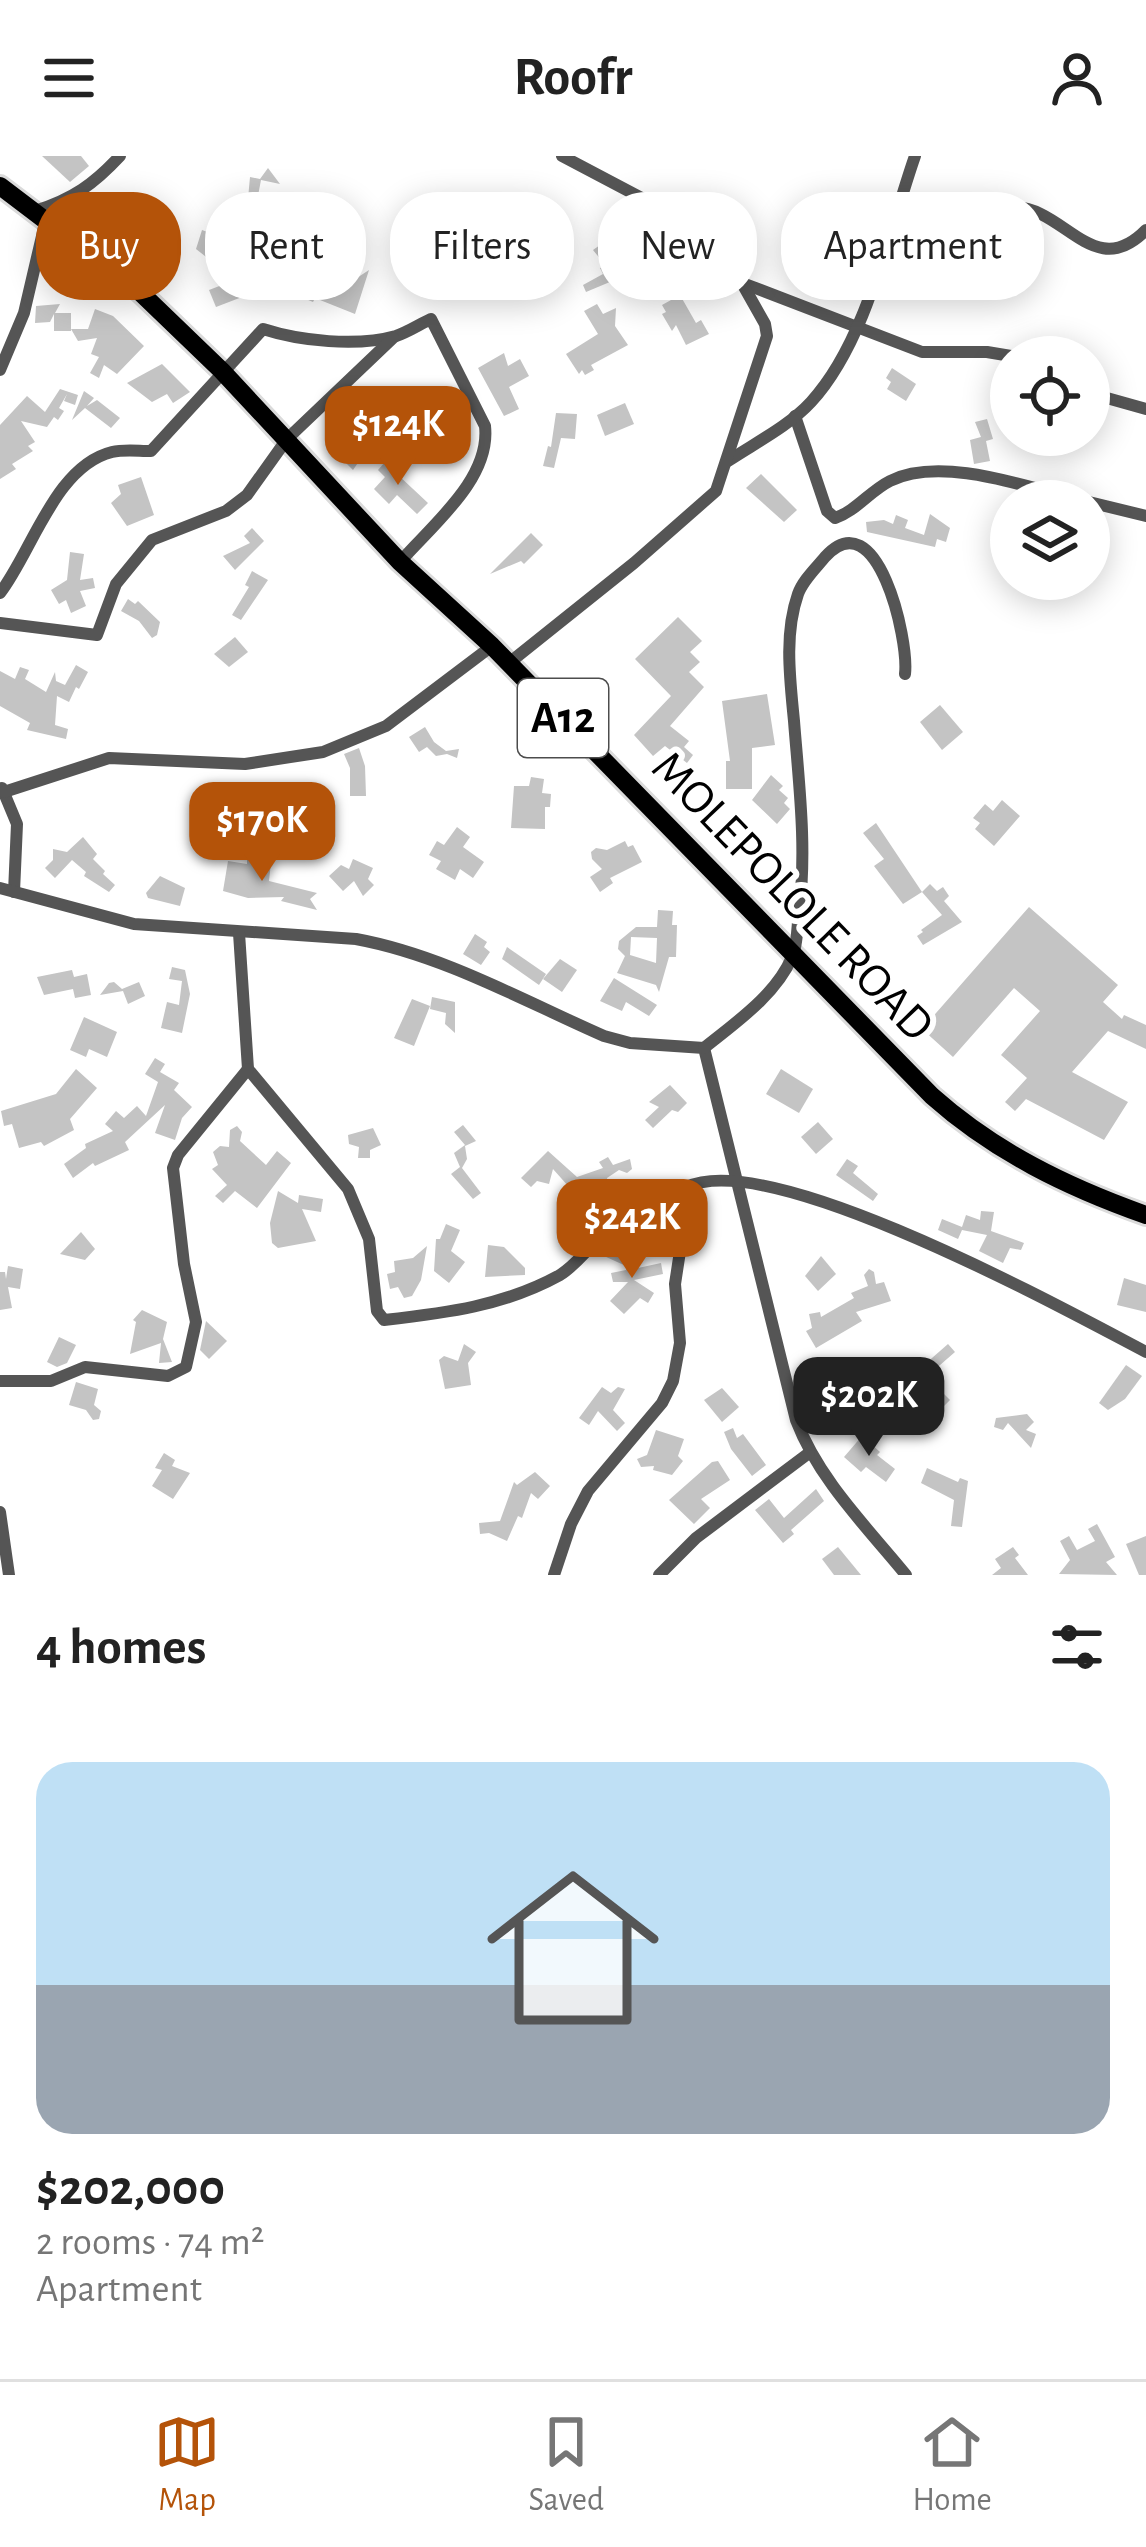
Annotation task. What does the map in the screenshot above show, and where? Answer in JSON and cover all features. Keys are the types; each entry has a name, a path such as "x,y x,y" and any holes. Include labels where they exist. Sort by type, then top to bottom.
{"main road":[{"name":"MOLEPOLOLE ROAD","path":"0,187 36,212"},
{"name":"MOLEPOLOLE ROAD","path":"148,300 222,371 400,562 509,663 932,1096 987,1141 1060,1181 1146,1215"}],"street":[{"path":"82,192 120,156"},
{"path":"562,156 625,192"},
{"path":"902,192 915,156"},
{"path":"1044,217 1107,249 1125,248 1146,230"},
{"path":"0,370 24,313 36,240"},
{"path":"757,288 922,352 990,352"},
{"path":"509,663 716,491 767,336 753,300"},
{"path":"726,463 811,403 858,325 866,300"},
{"path":"0,623 97,635 116,584 152,540 226,511 247,495 286,439 395,336 431,319 485,426 487,442 465,489 400,562"},
{"path":"0,593 55,501 80,471 116,451 151,451 263,328 294,339 395,336"},
{"path":"1110,399 1146,409"},
{"path":"795,416 827,512 835,518 892,480 927,470 998,480"},
{"path":"1110,508 1146,516"},
{"path":"492,646 386,726 323,752 221,764 109,758 2,789 17,824 7,890 134,924 388,945 604,1036 630,1043 704,1048 762,998 793,956 805,859 789,662 793,613 800,588 837,544 860,546 887,577 908,655 905,674"},
{"path":"238,933 248,1069 348,1189 369,1239 377,1311 384,1320 483,1307 512,1298 563,1273 613,1228 659,1207 691,1185 737,1182 793,1191 851,1213 1040,1293 1146,1352"},
{"path":"704,1048 796,1420 809,1454 906,1575"},
{"path":"0,1400 1,1380 51,1381 85,1366 168,1376 186,1367 196,1322 172,1168 248,1069"},
{"path":"554,1575 588,1491 662,1403 674,1381 680,1343 675,1284 691,1185"},
{"path":"659,1575 697,1538 809,1454"},
{"path":"0,1512 9,1575"}],"building":[{"path":"42,156 81,156 89,166 70,182"},
{"path":"268,168 280,184 261,180 259,192 249,192 250,177 260,179"},
{"path":"205,231 205,256 196,249"},
{"path":"598,277 598,287 586,292 583,285"},
{"path":"320,300 359,300 355,314"},
{"path":"683,300 696,323 701,320 709,334 686,345 676,325 672,331 662,305"},
{"path":"60,304 55,313 71,313 71,331 54,331 54,314 50,322 35,323 36,306"},
{"path":"597,304 603,314 616,308 615,326 628,345 591,365 594,370 579,374 566,354 598,334 584,311"},
{"path":"95,309 113,316 144,346 117,374 104,365 99,378 90,373 99,357 91,354 97,338 78,341 71,329 88,329"},
{"path":"504,353 508,366 520,359 529,376 509,387 519,409 504,416 478,368"},
{"path":"162,364 190,392 173,403 167,394 152,402 127,383"},
{"path":"892,368 916,384 906,401 887,389"},
{"path":"60,389 78,395 75,405 64,401 67,394 59,408 64,411 47,427 21,421 35,442 28,446 33,451 12,464 16,469 0,479 0,425 27,396 45,412"},
{"path":"84,391 94,398 87,406 97,400 120,418 111,428 85,408 72,420"},
{"path":"625,403 634,424 605,436 597,415"},
{"path":"556,413 577,414 575,439 561,438 554,468 543,466"},
{"path":"358,417 379,432 353,470 343,460 349,455 328,439 337,427 346,434"},
{"path":"987,419 990,461 974,464 970,440 981,437 975,422"},
{"path":"396,459 404,467 397,474 428,503 417,514 397,495 389,504 374,489 385,477 378,470 385,462 390,467"},
{"path":"761,474 797,510 784,522 746,488"},
{"path":"141,477 154,515 127,526 111,503 121,494 118,485"},
{"path":"930,514 950,528 946,542 937,539 935,547 867,532 866,522 893,524 896,515 908,520 905,528 924,535"},
{"path":"252,528 264,541 235,570 223,556 250,543 244,536"},
{"path":"531,533 543,545 524,564 521,561 490,574"},
{"path":"70,552 84,554 80,580 93,578 95,588 80,591 86,606 71,613 66,600 59,604 51,590 67,580"},
{"path":"252,571 268,580 241,620 232,615 249,587 245,585"},
{"path":"128,599 138,601 160,622 157,635 152,638 139,621 121,611"},
{"path":"678,617 702,641 690,652 700,662 689,672 704,687 670,726 689,741 684,747 693,755 687,763 665,746 653,756 634,735 671,696 635,659"},
{"path":"235,637 248,652 229,667 214,654"},
{"path":"76,665 88,672 79,689 69,702 57,696 55,725 68,729 66,739 27,730 30,723 0,706 0,671 15,679 20,667 29,670 25,679 46,692 55,672 56,681 65,685"},
{"path":"767,694 775,745 752,748 752,789 726,789 726,761 730,761 722,701"},
{"path":"940,705 963,732 942,750 920,722"},
{"path":"425,727 446,751 459,749 457,758 436,756 427,747 419,752 409,737"},
{"path":"359,748 366,796 350,796 350,768 344,754"},
{"path":"771,775 783,786 779,790 788,798 784,803 790,809 777,824 752,800"},
{"path":"531,777 544,779 542,793 551,794 550,807 545,807 545,829 511,828 514,786 529,786"},
{"path":"1002,800 1020,816 994,846 975,829 980,823 973,818 985,804 993,811"},
{"path":"876,823 922,892 903,904 874,866 884,859 863,833"},
{"path":"457,827 470,837 463,847 484,862 473,878 460,869 455,880 436,869 441,861 429,855 437,841 444,845"},
{"path":"83,837 97,854 93,859 103,874 115,885 109,892 84,876 86,872 72,860 55,878 45,868 53,860 53,849 67,852"},
{"path":"625,841 628,847 633,845 642,862 610,878 613,883 600,892 590,877 602,869 591,852"},
{"path":"247,859 271,862 269,881 317,893 310,899 317,910 281,901 284,897 248,898 223,891 228,861 247,864"},
{"path":"353,859 373,868 368,879 374,885 363,896 354,881 343,891 329,876 341,865 349,869"},
{"path":"160,876 185,888 180,906 148,898 146,893"},
{"path":"930,884 937,891 943,887 949,896 944,901 962,922 923,945 917,936 942,915 922,892"},
{"path":"1029,907 1118,985 1103,1002 1122,1019 1124,1015 1146,1025 1146,1049 1108,1031 1072,1072 1128,1102 1104,1140 1026,1099 1015,1111 1005,1102 1027,1078 1001,1055 1040,1011 1014,988 953,1057 922,1029"},
{"path":"658,910 673,911 676,957 669,957 659,992 656,985 617,973 625,956 618,949 619,941 636,927 657,927","holes":["631,937 657,938 656,963 630,955"]},
{"path":"475,934 487,942 484,947 490,952 481,965 463,954"},
{"path":"507,947 546,974 539,985 502,959"},
{"path":"560,959 577,970 562,992 543,979"},
{"path":"172,967 185,970 190,994 182,1033 161,1028 167,1002 179,1005 182,981 169,979"},
{"path":"72,970 74,977 87,974 91,995 75,998 73,989 44,995 37,977"},
{"path":"614,978 657,1005 649,1016 626,1002 622,1011 600,1001"},
{"path":"114,982 122,989 139,982 145,996 128,1004 123,991 100,995"},
{"path":"432,997 455,1002 455,1033 445,1024 446,1013 430,1009"},
{"path":"412,999 430,1006 414,1046 394,1038"},
{"path":"84,1017 117,1032 107,1057 89,1049 86,1057 70,1050"},
{"path":"155,1058 165,1064 160,1072 179,1083 174,1090 192,1107 182,1118 175,1140 155,1133 165,1105 125,1142 129,1150 93,1163 73,1178 64,1164 85,1144 113,1131 105,1124 116,1111 124,1118 137,1106 146,1116 158,1082 145,1074"},
{"path":"76,1069 97,1088 70,1119 74,1130 44,1146 41,1142 19,1148 12,1124 4,1126 1,1111 56,1094"},
{"path":"781,1069 813,1089 799,1113 766,1094"},
{"path":"670,1085 687,1103 653,1128 645,1120 659,1107 649,1102"},
{"path":"818,1122 833,1139 816,1154 801,1137"},
{"path":"463,1125 476,1141 465,1146 467,1159 462,1168 481,1193 473,1199 451,1174 460,1167 454,1153 465,1145 454,1132"},
{"path":"237,1126 242,1132 240,1141 266,1165 277,1151 291,1163 257,1208 235,1191 223,1203 215,1196 227,1185 212,1169 218,1165 213,1152 220,1146 229,1147 230,1130"},
{"path":"373,1128 381,1145 370,1150 370,1158 358,1158 359,1147 349,1144 348,1135"},
{"path":"548,1151 577,1177 603,1168 599,1162 608,1157 613,1165 630,1159 632,1169 607,1178 611,1199 572,1205 569,1187 553,1169 549,1184 537,1181 531,1187 521,1178"},
{"path":"847,1159 858,1166 853,1173 878,1194 873,1201 836,1175"},
{"path":"278,1191 298,1203 299,1195 323,1199 321,1212 302,1209 316,1241 278,1248 272,1243 270,1223"},
{"path":"981,1211 994,1212 991,1231 1024,1243 1021,1250 1010,1248 1003,1263 979,1251 987,1235 962,1230 958,1239 938,1230 942,1219 962,1227 966,1215 980,1220"},
{"path":"446,1224 460,1230 451,1251 465,1262 449,1283 434,1271 436,1239"},
{"path":"81,1232 95,1249 85,1260 60,1254"},
{"path":"488,1245 504,1247 525,1268 525,1275 485,1277"},
{"path":"427,1246 421,1280 412,1296 404,1298 398,1287 390,1289 387,1274 395,1272 394,1261 413,1258"},
{"path":"606,1250 640,1261 638,1268 661,1263 663,1274 634,1280 654,1293 648,1303 640,1298 624,1314 610,1301 628,1282 613,1282 611,1273 626,1270 626,1266 604,1256"},
{"path":"821,1256 836,1274 818,1291 805,1276"},
{"path":"8,1266 23,1269 20,1289 8,1287 12,1308 0,1310 0,1272 5,1272 6,1279"},
{"path":"869,1269 876,1284 884,1282 891,1301 856,1312 862,1321 816,1348 806,1331 812,1328 809,1314 820,1312 821,1317 854,1298 851,1293 868,1286 864,1275"},
{"path":"1124,1278 1146,1285 1146,1312 1117,1305"},
{"path":"142,1310 167,1322 163,1339 172,1362 159,1363 161,1343 130,1354 133,1320"},
{"path":"206,1321 227,1341 209,1359 200,1350"},
{"path":"59,1337 76,1345 67,1363 57,1367 47,1362"},
{"path":"464,1344 476,1352 468,1363 471,1385 445,1389 439,1360 444,1356 458,1361"},
{"path":"948,1344 955,1352 932,1372 937,1376 932,1382 950,1400 938,1412 899,1380 917,1359 924,1365"},
{"path":"1126,1365 1142,1376 1125,1399 1108,1410 1099,1403"},
{"path":"76,1382 98,1389 94,1405 101,1411 99,1419 69,1405"},
{"path":"602,1387 611,1393 618,1387 625,1389 613,1410 625,1423 617,1431 598,1411 589,1425 579,1418"},
{"path":"722,1388 739,1407 722,1422 704,1400"},
{"path":"1027,1414 1034,1422 1026,1430 1036,1434 1031,1448 1008,1423 1003,1430 994,1427 996,1418"},
{"path":"733,1428 737,1438 743,1434 766,1465 752,1476 724,1432"},
{"path":"656,1430 684,1439 678,1456 683,1461 672,1475 653,1470 654,1466 641,1467 637,1459 647,1455"},
{"path":"862,1436 895,1469 886,1482 866,1467 861,1472 844,1457"},
{"path":"164,1453 175,1460 172,1466 190,1473 173,1499 152,1486 162,1470 155,1468"},
{"path":"718,1461 730,1480 701,1499 710,1508 694,1524 669,1500"},
{"path":"927,1468 958,1482 960,1478 968,1481 962,1527 951,1526 954,1500 921,1483"},
{"path":"535,1472 550,1486 538,1499 531,1493 507,1541 480,1534 479,1523 500,1521 514,1482 517,1485"},
{"path":"816,1489 824,1501 783,1543 755,1510 769,1499 784,1518"},
{"path":"1097,1524 1115,1557 1106,1562 1117,1575 1059,1574 1070,1560 1060,1541 1069,1536 1077,1550 1095,1541 1088,1529"},
{"path":"1146,1536 1146,1575 1139,1575 1126,1544"},
{"path":"838,1547 861,1575 834,1575 822,1559"},
{"path":"1013,1547 1028,1575 992,1575 1001,1568 995,1559"}]}
